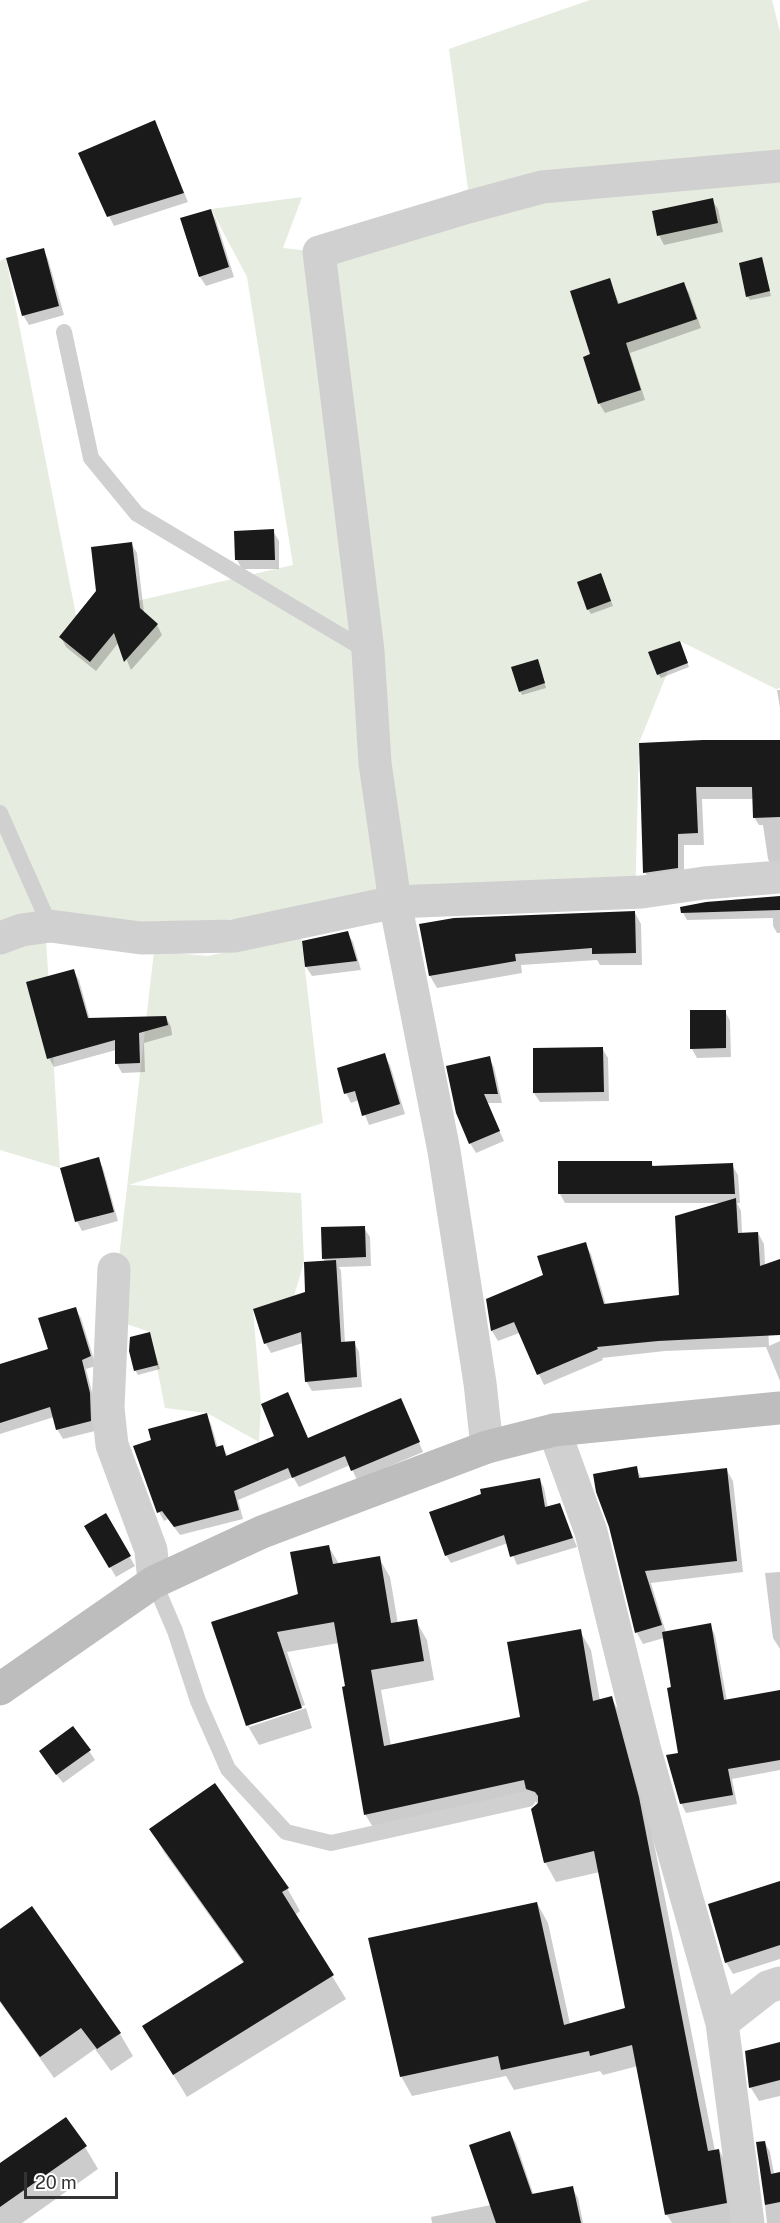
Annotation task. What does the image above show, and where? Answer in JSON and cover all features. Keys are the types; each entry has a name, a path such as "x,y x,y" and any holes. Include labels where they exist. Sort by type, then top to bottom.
{"main road":[{"path":"0,1689 154,1582 262,1532 487,1447 554,1430 780,1408"}],"street":[{"path":"487,1447 481,1393 444,1151 395,902 375,763 368,651 319,252 542,187 780,166"},
{"path":"0,938 22,930 50,926 141,938 234,936 395,902 642,892 780,877"},
{"path":"114,1269 108,1408 112,1445 152,1550 154,1582"},
{"path":"554,1430 591,1532 644,1747 722,2023 748,2223"},
{"path":"722,2023 768,1987 780,1983"}],"lane":[{"path":"64,332 92,458 137,514 368,651"},
{"path":"0,813 50,926"},
{"path":"154,1582 175,1631 198,1701 228,1769 286,1832 331,1843 528,1799"}],"shaded area":[{"path":"590,0 772,0 780,32 780,688 776,689 680,641 639,743 635,904 395,902 46,939 60,1168 0,1150 0,261 6,258 76,615 293,565 247,277 211,209 302,197 283,248 319,252 468,189 449,49"},
{"path":"301,935 323,1123 129,1185 301,1193 304,1262 294,1296 253,1310 261,1404 259,1442 207,1413 165,1408 150,1332 112,1319 154,951 208,956"}],"building":[{"path":"155,120 184,193 107,217 78,153"},
{"path":"713,198 718,223 657,236 652,211"},
{"path":"211,209 229,267 199,277 180,218"},
{"path":"44,248 59,306 22,316 6,258"},
{"path":"762,257 770,291 746,297 739,263"},
{"path":"610,278 618,304 684,282 697,319 626,343 641,390 598,404 583,357 590,354 570,291"},
{"path":"274,529 275,560 235,560 234,531"},
{"path":"132,542 140,608 158,624 124,662 114,633 90,662 59,637 96,591 91,547"},
{"path":"601,573 611,601 587,610 577,582"},
{"path":"680,641 688,663 657,675 648,652"},
{"path":"538,659 545,683 519,692 511,667"},
{"path":"780,740 780,817 753,818 752,787 696,787 698,833 678,834 678,868 643,873 639,743"},
{"path":"780,896 780,910 681,913 680,907 706,902"},
{"path":"635,911 636,953 592,954 592,948 515,954 516,961 429,976 419,924 454,918"},
{"path":"348,931 357,961 305,967 302,941"},
{"path":"74,969 88,1018 166,1016 168,1025 139,1033 140,1063 115,1064 115,1040 47,1059 26,982"},
{"path":"690,1010 726,1010 726,1048 690,1049"},
{"path":"603,1047 604,1092 533,1093 533,1048"},
{"path":"385,1053 400,1104 362,1116 355,1091 344,1094 337,1068"},
{"path":"490,1056 498,1094 484,1094 500,1131 469,1144 456,1113 446,1066"},
{"path":"99,1157 114,1212 75,1222 60,1168"},
{"path":"558,1161 652,1161 652,1166 733,1163 735,1194 558,1194"},
{"path":"736,1198 738,1233 758,1232 760,1266 780,1259 780,1335 658,1341 597,1347 598,1349 537,1375 514,1322 491,1331 486,1299 543,1275 537,1256 586,1242 604,1304 679,1295 675,1216"},
{"path":"365,1226 366,1257 322,1259 321,1227"},
{"path":"336,1260 341,1342 355,1341 357,1377 305,1382 301,1332 264,1344 253,1309 305,1292 304,1262"},
{"path":"76,1307 91,1356 82,1360 90,1393 91,1421 56,1430 50,1407 0,1423 0,1364 48,1349 38,1318"},
{"path":"150,1332 158,1365 134,1371 129,1351 130,1337"},
{"path":"288,1392 308,1438 401,1398 420,1442 351,1471 345,1456 292,1478 288,1468 234,1491 239,1510 174,1527 162,1511 157,1513 133,1446 151,1440 148,1429 207,1413 216,1447 223,1445 226,1456 274,1436 261,1404"},
{"path":"637,1466 639,1478 727,1468 737,1561 645,1571 662,1625 635,1633 609,1527 596,1492 593,1474"},
{"path":"540,1478 545,1507 560,1503 573,1538 510,1557 504,1535 445,1556 429,1512 481,1494 480,1489"},
{"path":"106,1513 131,1556 109,1568 84,1526"},
{"path":"329,1545 333,1564 380,1556 391,1623 417,1619 424,1661 371,1670 384,1746 520,1717 507,1642 581,1629 593,1701 612,1696 639,1797 708,2151 719,2149 727,2203 665,2215 632,2045 590,2056 589,2051 501,2070 498,2056 400,2077 368,1938 537,1902 564,2025 625,2008 594,1851 544,1863 531,1809 538,1803 538,1796 535,1792 526,1789 524,1780 364,1815 342,1687 345,1686 334,1622 277,1632 302,1708 246,1726 211,1622 298,1594 290,1552"},
{"path":"711,1623 724,1700 780,1690 780,1760 728,1769 733,1795 680,1804 666,1755 678,1753 667,1688 671,1687 662,1632"},
{"path":"73,1726 91,1750 56,1775 39,1751"},
{"path":"215,1783 289,1888 282,1892 334,1975 173,2075 142,2026 244,1962 149,1829"},
{"path":"780,1881 780,1945 725,1963 708,1904"},
{"path":"32,1906 121,2033 97,2049 81,2028 40,2057 0,2001 0,1929"},
{"path":"780,2042 780,2080 749,2088 745,2051"},
{"path":"66,2117 87,2146 0,2207 0,2163"},
{"path":"510,2131 532,2194 573,2186 581,2223 496,2223 469,2145"},
{"path":"765,2141 771,2174 780,2172 780,2202 765,2205 756,2142"}]}
